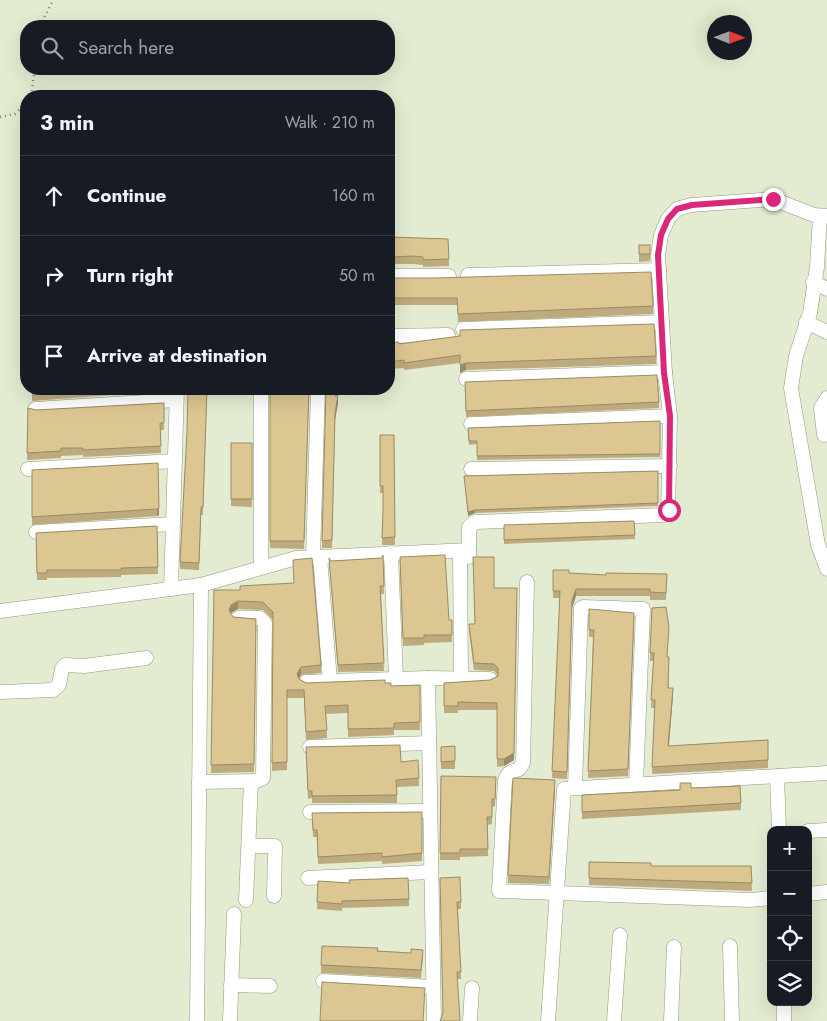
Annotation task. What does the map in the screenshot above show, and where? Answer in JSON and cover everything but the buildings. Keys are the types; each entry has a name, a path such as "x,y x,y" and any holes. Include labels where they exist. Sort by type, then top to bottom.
{"street":[{"path":"461,679 466,553 469,527 475,522 664,515 668,513 670,416 664,372 659,270 661,235 668,219 677,209 692,205 773,199 824,222 817,267 806,322 794,364 791,388 798,438 818,545 827,569"},
{"path":"468,275 659,270"},
{"path":"395,276 449,276"},
{"path":"813,282 827,289"},
{"path":"463,329 662,322"},
{"path":"806,322 827,332"},
{"path":"395,336 448,335"},
{"path":"466,379 664,372"},
{"path":"35,409 167,395"},
{"path":"171,589 176,395"},
{"path":"261,395 261,567"},
{"path":"318,395 316,557 330,681"},
{"path":"798,438 825,435 821,408 827,398"},
{"path":"471,424 670,416"},
{"path":"28,469 175,461"},
{"path":"471,469 670,466"},
{"path":"36,532 172,524"},
{"path":"391,553 396,679"},
{"path":"0,611 201,585 296,558 391,553 466,553"},
{"path":"527,582 523,763 519,769 509,773 505,780 498,888 501,892 750,900 767,898"},
{"path":"197,1021 201,585"},
{"path":"575,787 581,608 583,607 644,610 636,784"},
{"path":"199,782 251,781 263,778 265,623 260,618 238,618"},
{"path":"0,692 53,690 59,685 62,669 65,666 84,666 146,658"},
{"path":"428,678 434,1021"},
{"path":"306,682 428,678 490,679"},
{"path":"310,747 429,743"},
{"path":"548,1021 564,790 575,787 827,773"},
{"path":"777,776 779,826"},
{"path":"246,900 251,781"},
{"path":"310,812 430,811"},
{"path":"812,831 827,830"},
{"path":"248,846 275,846 274,896"},
{"path":"308,878 430,872"},
{"path":"812,894 827,892"},
{"path":"230,1021 234,914"},
{"path":"614,1021 620,935"},
{"path":"730,946 732,1021"},
{"path":"671,1021 674,947"},
{"path":"323,981 433,988"},
{"path":"231,985 270,986"},
{"path":"470,1021 472,988"},
{"path":"784,1006 784,1021"}],"path":[{"path":"43,20 53,0"},
{"path":"32,90 34,75"},
{"path":"0,117 15,114 20,109"}],"route":[{"path":"669,510 670,410 664,373 658,255 661,235 668,219 677,209 692,205 773,199"}]}
